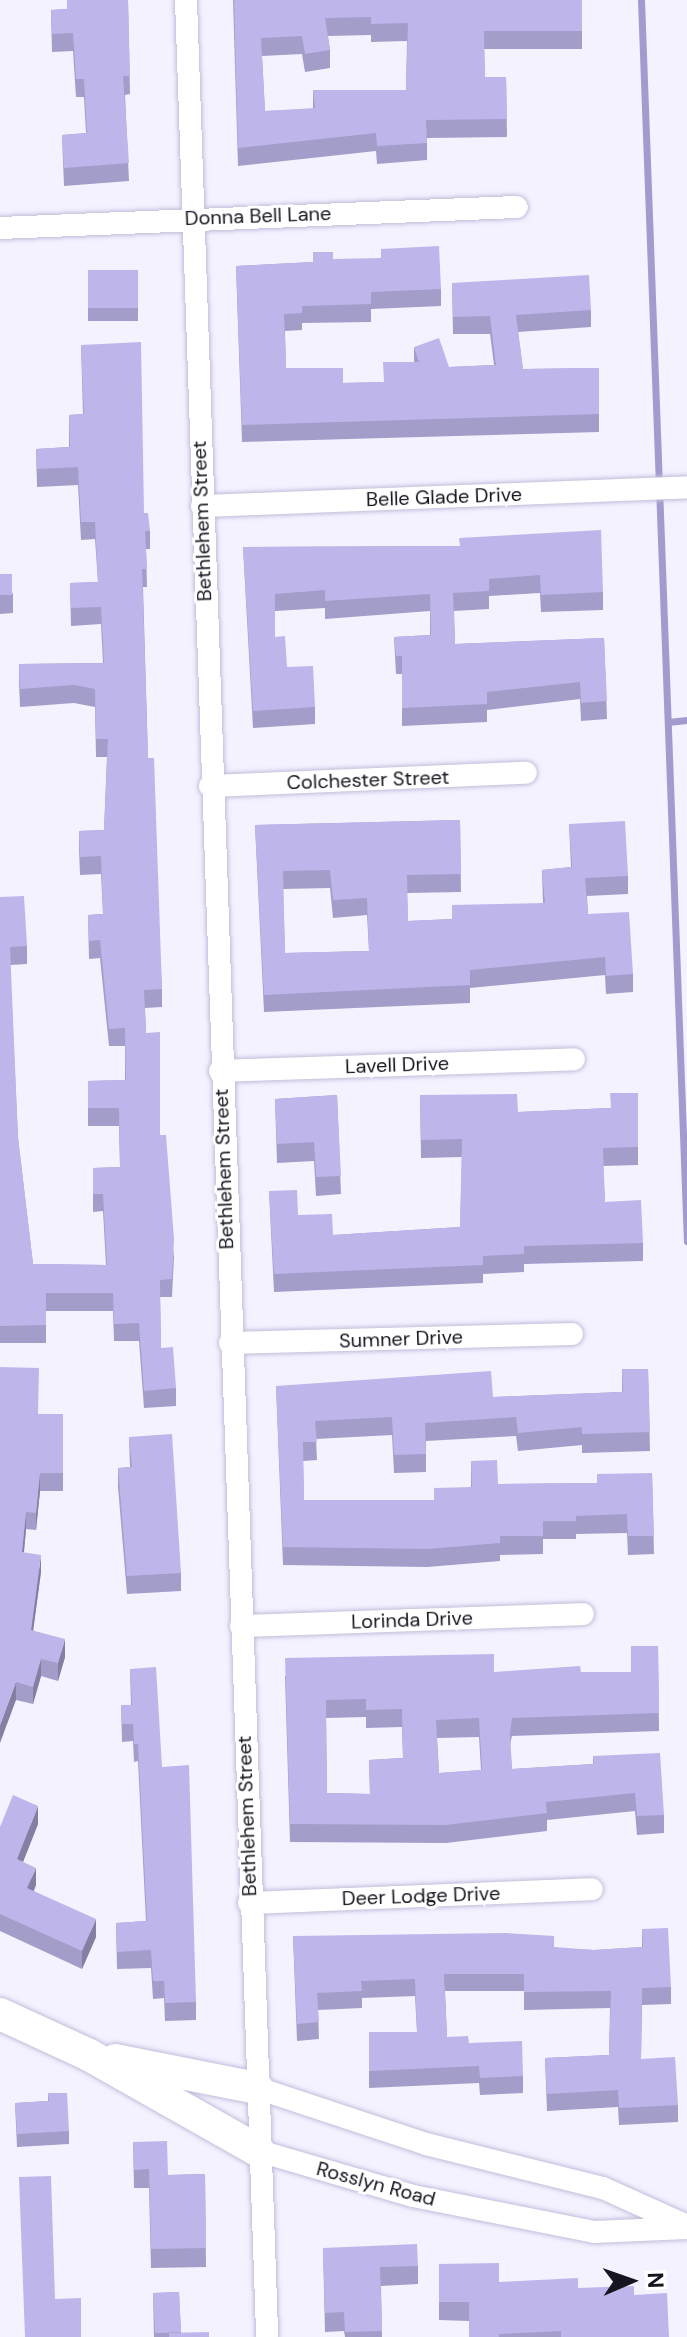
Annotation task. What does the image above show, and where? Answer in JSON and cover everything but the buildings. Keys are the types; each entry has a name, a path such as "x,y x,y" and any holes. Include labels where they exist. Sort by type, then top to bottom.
{"street":[{"name":"Bethlehem Street","path":"186,0 210,786 267,2337"},
{"name":"Donna Bell Lane","path":"0,228 517,207"},
{"name":"Belle Glade Drive","path":"202,506 687,487"},
{"name":"Colchester Street","path":"210,786 526,773"},
{"name":"Lavell Drive","path":"220,1071 574,1059"},
{"name":"Sumner Drive","path":"230,1343 572,1334"},
{"name":"Lorinda Drive","path":"241,1626 583,1614"},
{"name":"Deer Lodge Drive","path":"249,1903 592,1889"},
{"name":"Rosslyn Road","path":"0,2014 89,2055 259,2151 413,2196 594,2232 687,2227"},
{"name":"Rosslyn Road","path":"89,2055 257,2088 426,2144 603,2188 687,2227"}],"waterway":[{"path":"641,0 687,1241"},
{"path":"668,722 687,720"}]}
